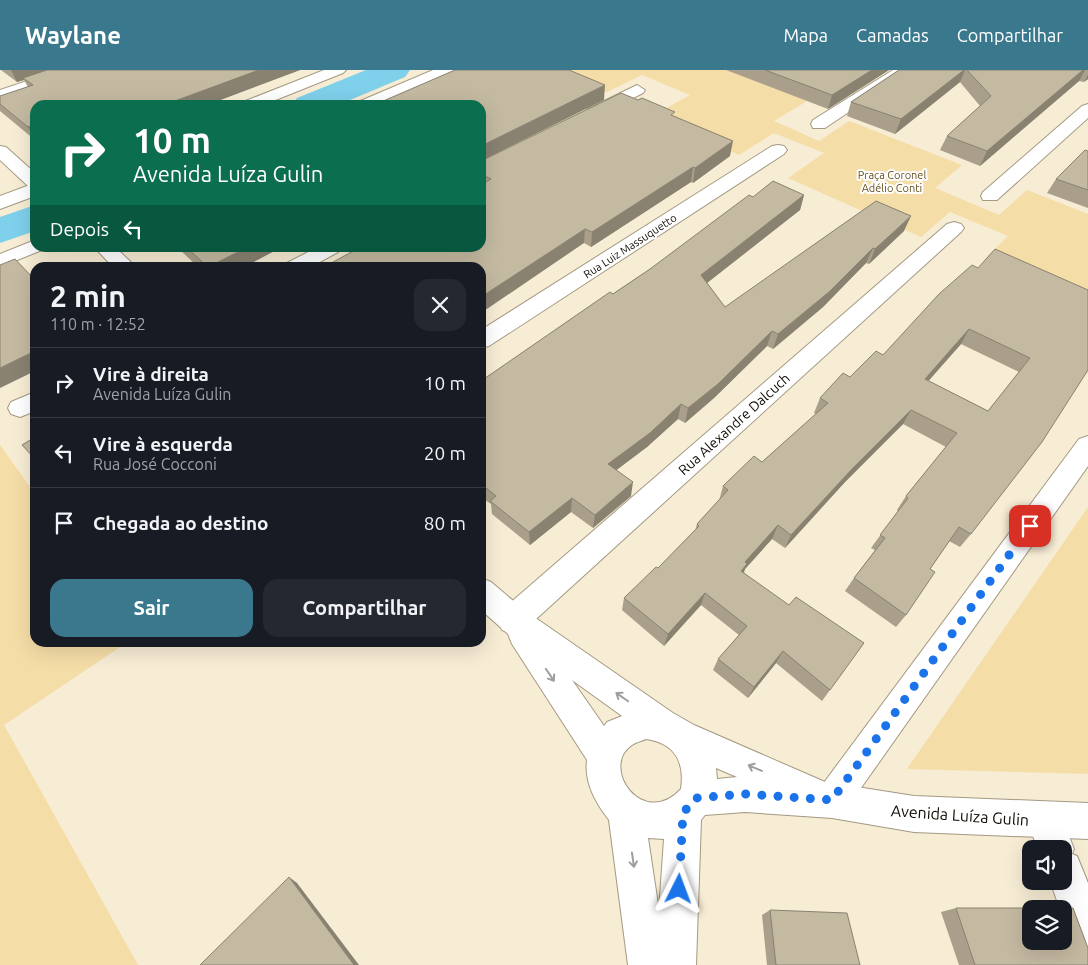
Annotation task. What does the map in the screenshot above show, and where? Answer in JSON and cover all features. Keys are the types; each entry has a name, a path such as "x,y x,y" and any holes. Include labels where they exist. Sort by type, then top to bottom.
{"street":[{"path":"0,95 75,70"},
{"path":"262,100 338,70"},
{"path":"376,100 446,70"},
{"path":"819,124 903,70"},
{"path":"576,121 637,90"},
{"path":"990,196 1088,109"},
{"name":"Rua Luiz Massuquetto","path":"486,338 778,150"},
{"path":"0,152 30,179"},
{"path":"0,203 30,191"},
{"name":"Rua Alexandre Dalcuch","path":"513,620 954,228"},
{"path":"0,260 30,248"},
{"path":"109,252 120,262"},
{"path":"304,262 323,252"},
{"path":"832,800 1088,446"},
{"path":"486,596 513,620 672,731 693,750 700,766 701,783 689,806 676,965"},
{"path":"513,620 604,756"},
{"path":"672,731 646,723 632,725 620,732 610,742 604,756 602,771 606,787 614,801 626,812 640,819 655,823 670,820 689,806"},
{"name":"Avenida Luíza Gulin","path":"672,731 832,800"},
{"name":"Avenida Luíza Gulin","path":"689,806 745,794 832,800 1051,835 1088,821"},
{"path":"626,812 648,965"},
{"path":"1072,890 1088,932"}],"green space":[{"name":"Praça Coronel Adélio Conti","path":"557,70 727,70 807,101 774,121 819,141 849,121 962,165 935,188 999,215 1027,190 1088,214 1088,305 984,260 1008,236 950,212 921,237 788,178 824,153 774,133 739,155 652,116 690,95 642,75 607,92"},
{"path":"0,445 30,487 30,647 120,647 4,725 138,965 0,965"},
{"path":"1088,507 1088,774 907,769"}],"building":[{"path":"47,70 259,70 178,100 30,100 30,126 28,127 0,104 0,96 33,85 23,78"},
{"path":"455,70 569,70 605,85 486,144 486,100 386,100"},
{"path":"765,70 872,70 832,95"},
{"path":"899,70 964,70 901,119 851,102"},
{"path":"967,70 1083,70 987,151 947,136 991,96"},
{"path":"621,93 638,100 642,98 675,112 671,115 733,141 695,168 693,167 592,232 585,229 486,294 486,262 333,262 352,252 486,252 486,182 491,179 486,176 486,159"},
{"path":"1085,150 1088,151 1088,190 1056,179"},
{"path":"773,181 804,195 701,275 725,307 876,201 911,216 875,249 873,248 829,292 778,334 772,331 718,384 688,408 681,404 650,433 608,464 633,482 595,515 572,498 529,532 490,501 496,496 486,488 486,378 610,292 613,294 650,269 749,195 753,197"},
{"path":"995,249 1088,290 1088,370 1042,442 971,534 959,527 930,569 935,572 906,615 854,578 885,538 880,535 908,498 906,496 957,433 911,410 852,469 791,535 778,525 745,562 747,564 741,571 789,605 796,597 864,643 830,690 783,651 754,687 718,659 747,626 705,593 668,634 624,598 656,567 658,568 699,526 697,524 728,490 723,486 754,456 762,462 828,403 820,398 843,373 850,377 876,351 883,355 939,294 972,265 978,268","holes":["969,329 1030,358 988,411 925,379"]},
{"path":"191,252 238,252 218,262 202,262"},
{"path":"15,259 30,275 30,353 0,368 0,265"},
{"path":"30,440 30,454 22,445"},
{"path":"289,877 354,965 200,965"},
{"path":"956,908 1022,908 1022,950 1072,950 1073,908 1088,948 1088,965 975,965"},
{"path":"770,910 847,913 860,965 776,965"}],"waterway":[{"path":"321,100 394,70"},
{"path":"0,231 30,219"}],"route":[{"path":"679,889 683,813 696,798 745,794 832,800 1030,526"}]}
